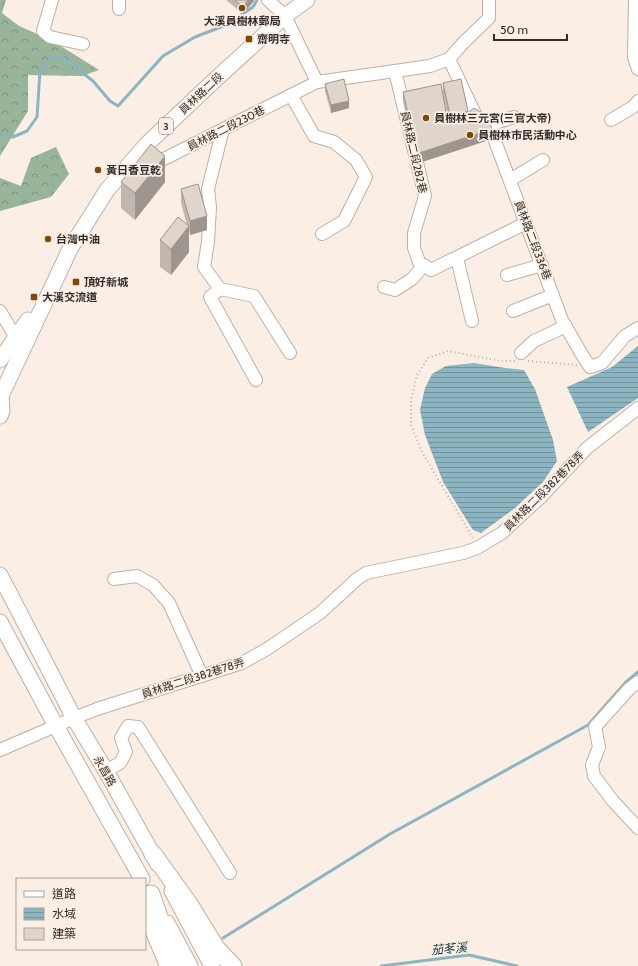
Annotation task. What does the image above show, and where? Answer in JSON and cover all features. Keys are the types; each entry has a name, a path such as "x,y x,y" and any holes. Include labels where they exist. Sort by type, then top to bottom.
{"highway":[{"path":"153,854 189,904 216,948 233,966"},
{"path":"148,889 170,949 179,966"}],"main road":[{"name":"員林路二段","path":"1,397 70,249 107,190 147,144 216,78 285,16 307,0"},
{"name":"員林路二段","path":"0,360 56,280"},
{"path":"0,416 2,411 1,397"},
{"name":"永昌路","path":"0,575 74,718 153,854 212,966"},
{"name":"永昌路","path":"0,622 56,726 141,878"},
{"path":"148,889 190,966"}],"street":[{"path":"52,0 43,31 50,37 83,44"},
{"path":"268,0 285,16 317,82 430,66 449,60 464,42 489,18 489,0"},
{"path":"635,0 637,65"},
{"name":"員林路二段336巷","path":"449,60 476,116 489,125 553,295 566,326 590,367"},
{"name":"員林路二段282巷","path":"395,71 425,196 414,233 414,248 419,262 424,265"},
{"name":"員林路二段230巷","path":"132,161 154,164 317,82"},
{"path":"291,94 314,136 334,142 356,160 366,177 344,221 322,234"},
{"path":"611,120 633,107 638,101"},
{"path":"489,125 514,117"},
{"path":"223,129 208,189 210,207 208,242 204,267 220,289 254,296 290,353"},
{"path":"510,180 543,160"},
{"path":"384,287 395,290 412,279 424,265 431,270 526,224"},
{"path":"457,258 472,321"},
{"path":"507,275 542,265"},
{"path":"220,289 210,297 256,380"},
{"path":"513,311 553,295"},
{"path":"0,311 16,338"},
{"path":"521,353 534,341 566,326"},
{"path":"590,367 602,363 626,336 638,328"},
{"name":"員林路二段382巷78弄","path":"0,750 97,709 242,663 267,649 320,613 357,579 366,573 438,559 477,548 502,533 543,495 587,448 638,408"},
{"path":"114,579 137,576 153,585 169,603 202,676"},
{"path":"638,682 629,689 595,727 599,747 592,765 594,776 613,801 638,828"},
{"path":"106,771 120,762 126,752 121,738 128,726 138,726 230,873"},
{"path":"148,889 152,930 166,966"}],"path":[{"path":"477,548 422,452 411,424 411,400 417,375 428,358 448,351 501,361 528,361 590,367"}],"green space":[{"path":"0,0 6,0 2,13 19,26 51,40 99,70 82,76 28,75 28,111 0,156"},
{"path":"56,147 69,174 51,197 0,211 0,178 21,186 31,158"}],"water":[{"path":"638,346 638,398 588,432 567,387 612,367"},
{"path":"474,363 524,370 535,389 553,440 557,461 543,482 515,508 481,533 473,530 443,482 425,435 420,410 425,388 432,374 446,366"}],"building":[{"path":"235,0 248,0 243,7"},
{"path":"344,79 349,101 331,105 325,84"},
{"path":"461,79 468,111 450,115 443,83"},
{"path":"441,84 448,123 474,108 487,116 492,129 419,153 403,92"},
{"path":"151,144 165,156 135,193 121,182"},
{"path":"198,184 207,216 190,221 181,189"},
{"path":"178,217 189,226 171,249 160,240"}],"waterway":[{"path":"0,137 13,137 27,131 37,117 40,71 51,58 63,58 93,81 110,101 118,106 163,56 195,37 226,25 253,7 257,0"},
{"path":"223,938 390,834 588,725 626,682 638,672"},
{"name":"茄苳溪","path":"381,966 469,955 517,966"}],"place":[{"name":"大溪員樹林郵局","path":"242,8"},
{"name":"齋明寺","path":"249,39"},
{"name":"員樹林三元宮(三官大帝)","path":"426,118"},
{"name":"員樹林市民活動中心","path":"470,135"},
{"name":"黃日香豆乾","path":"98,170"},
{"name":"台灣中油","path":"48,239"},
{"name":"頂好新城","path":"76,282"},
{"name":"大溪交流道","path":"34,297"}]}
